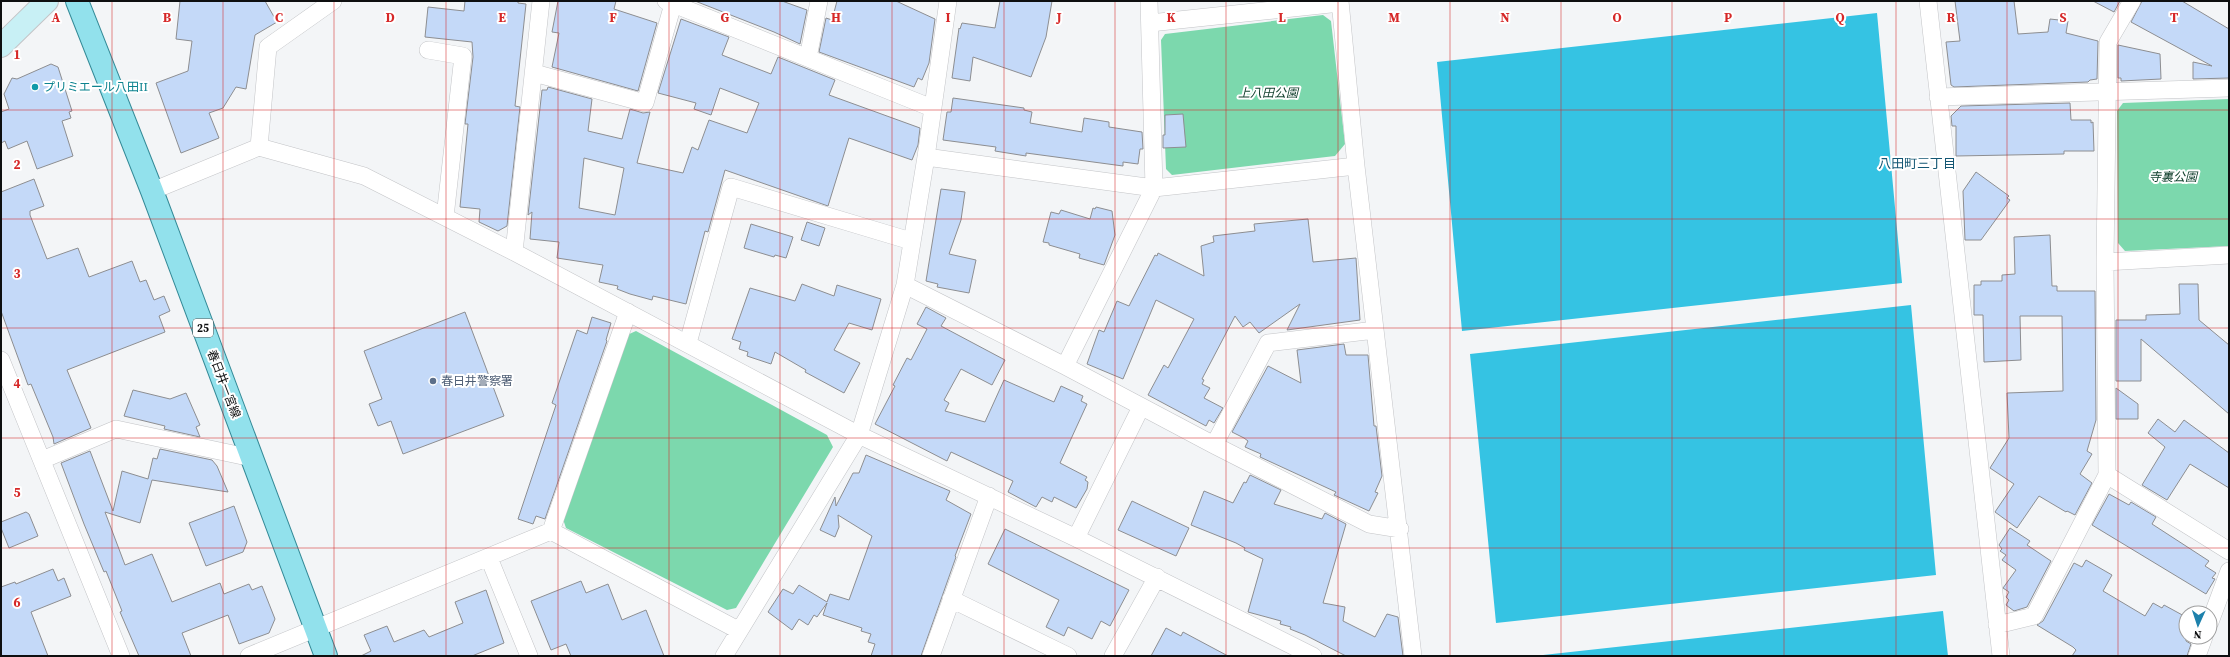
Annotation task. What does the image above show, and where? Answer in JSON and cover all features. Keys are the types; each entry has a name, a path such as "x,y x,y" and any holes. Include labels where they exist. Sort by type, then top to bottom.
{"main road":[{"path":"1,46 47,1"},
{"name":"春日井一宮線","path":"77,1 152,191 326,656"}],"street":[{"path":"259,147 268,47 333,1"},
{"path":"514,252 541,1"},
{"path":"808,58 819,1"},
{"path":"1065,366 1154,188 1149,1"},
{"path":"1928,1 2001,656"},
{"path":"1997,625 2034,616 2107,475 2105,262 2106,92 2108,42 2132,1"},
{"path":"534,73 645,103 669,2 932,108"},
{"path":"1150,23 1340,2 1356,166 1400,529 1413,656"},
{"path":"724,656 738,630 859,435 905,285 911,241 926,157 943,3"},
{"path":"428,50 463,56 445,217"},
{"path":"1938,97 2229,88"},
{"path":"152,191 259,147 364,176 688,343 859,435 1157,577 1313,656"},
{"path":"926,157 1154,188 1356,166"},
{"path":"688,343 731,187 911,241"},
{"path":"2105,262 2229,255"},
{"path":"905,285 1065,366 1214,445 1369,524 1400,529"},
{"path":"250,656 551,531 628,312"},
{"path":"1214,445 1268,343 1375,330"},
{"path":"1,360 121,656"},
{"path":"1076,538 1141,407"},
{"path":"42,460 116,428 252,458"},
{"path":"2107,475 2229,551"},
{"path":"934,655 951,599 989,496"},
{"path":"551,531 738,630"},
{"path":"489,558 529,656"},
{"path":"2216,605 2229,571"},
{"path":"1113,656 1157,577"},
{"path":"951,599 1068,656"},
{"path":"2197,656 2201,645"}],"green space":[{"name":"上八田公園","path":"1323,15 1331,21 1345,144 1335,156 1172,175 1166,169 1161,40 1165,34"},
{"name":"寺裏公園","path":"2229,99 2229,246 2125,251 2118,243 2117,111 2123,103"},
{"path":"636,331 827,435 833,447 736,608 727,610 566,528 563,519 627,335"}],"water":[{"path":"1877,13 1902,283 1462,331 1437,62"},
{"path":"1911,305 1936,575 1496,623 1470,354"},
{"path":"1943,611 1948,656 1534,656"}],"building":[{"path":"180,1 265,1 277,22 255,35 246,89 236,87 223,108 209,113 219,138 181,153 156,83 188,71 192,41 176,39"},
{"path":"465,1 518,1 518,3 526,4 515,106 520,107 507,226 498,231 479,222 480,209 460,207 468,124 465,124 473,57 472,42 425,37 428,7 464,11"},
{"path":"558,1 616,1 614,9 657,23 638,91 552,67 559,33 552,32"},
{"path":"695,1 782,1 807,10 800,44 774,32"},
{"path":"837,1 896,1 935,19 929,63 922,80 918,78 914,87 819,52 826,18 832,20"},
{"path":"1000,1 1052,1 1046,37 1031,77 973,57 970,81 952,78 959,28 960,29 962,23 995,28"},
{"path":"1955,1 2014,1 2018,34 2048,32 2050,19 2068,21 2066,33 2098,41 2097,79 2090,80 2088,82 1954,87 1951,85 1946,42 1960,41"},
{"path":"2093,1 2120,1 2114,12"},
{"path":"2142,1 2182,1 2229,29 2229,78 2193,79 2193,62 2212,66 2131,22"},
{"path":"681,19 729,37 722,55 771,74 778,57 835,80 829,95 920,128 918,145 912,160 849,138 828,206 725,170 708,232 705,231 686,304 653,296 652,300 617,289 618,286 599,282 603,265 557,258 559,242 530,239 532,212 528,215 542,90 547,90 548,87 592,99 588,131 622,139 630,109 643,113 650,112 637,163 683,173 692,147 698,150 709,120 747,133 759,103 720,88 711,115 694,109 696,103 658,93","holes":["584,158 624,168 615,215 579,208"]},
{"path":"2118,45 2160,54 2161,79 2121,81 2121,78 2118,78"},
{"path":"51,64 58,67 72,111 69,112 71,118 62,121 73,156 37,169 27,141 8,149 5,141 1,143 1,112 9,109 4,94 12,78 17,79"},
{"path":"953,98 1024,108 1024,110 1032,112 1030,123 1082,132 1084,118 1109,122 1109,127 1142,132 1143,149 1140,149 1138,164 1123,162 1123,166 1026,153 1026,156 995,151 996,147 943,140 947,112 951,112"},
{"path":"2070,103 2071,120 2091,120 2091,123 2093,122 2094,151 2064,151 2064,154 1956,156 1956,126 1952,126 1951,116 1961,106"},
{"path":"1183,114 1186,147 1163,148 1163,135 1165,135 1165,115"},
{"path":"1976,172 2009,196 2007,198 2010,200 1981,240 1965,240 1963,191"},
{"path":"34,179 44,206 30,211 30,215 47,259 78,248 89,277 132,261 140,282 146,280 154,300 164,296 170,311 159,316 165,332 67,370 91,428 54,444 53,437 31,384 28,385 1,311 1,192"},
{"path":"941,189 965,192 961,220 949,254 976,260 969,293 937,287 938,284 926,281"},
{"path":"1096,207 1112,211 1115,235 1104,265 1079,258 1080,254 1043,242 1051,212 1059,214 1061,210 1090,219 1093,208 1095,209"},
{"path":"1308,219 1313,262 1356,258 1360,320 1287,330 1300,304 1259,333 1250,322 1243,327 1235,316 1202,379 1204,380 1202,384 1210,388 1204,398 1223,408 1214,423 1209,420 1206,426 1148,395 1164,365 1168,368 1194,319 1156,300 1123,379 1087,364 1099,330 1104,332 1117,301 1129,306 1155,255 1157,256 1158,253 1204,276 1201,246 1214,242 1213,236 1255,231 1254,224"},
{"path":"807,222 825,228 819,246 801,240"},
{"path":"751,224 793,237 786,258 775,255 774,257 744,248"},
{"path":"2050,235 2052,286 2057,286 2057,291 2095,291 2096,420 2087,451 2092,454 2080,474 2092,483 2075,515 2067,511 2066,512 2039,496 2017,528 1995,512 2014,484 1990,468 2009,438 2007,393 2063,391 2062,316 2020,316 2021,360 1984,362 1983,315 1974,315 1974,285 1981,285 1981,281 2002,281 2002,275 2015,274 2014,237"},
{"path":"802,284 834,296 837,285 881,299 872,330 849,323 834,350 860,363 844,393 805,372 806,370 775,352 771,364 747,356 748,352 739,349 741,342 732,339 750,288 795,301"},
{"path":"2179,284 2198,284 2199,320 2229,345 2229,414 2141,339 2141,381 2116,381 2116,320 2146,320 2146,315 2180,314"},
{"path":"926,307 946,318 941,326 1005,360 992,385 961,369 944,400 949,403 945,411 985,422 1004,380 1054,402 1061,386 1083,396 1081,401 1087,404 1060,463 1087,477 1085,480 1088,482 1087,489 1076,508 1054,497 1052,502 1042,497 1036,507 1008,492 1013,481 951,452 947,461 875,424 895,386 893,385 907,358 911,360 927,329 917,324"},
{"name":"春日井警察署","path":"465,312 504,416 403,454 391,421 378,426 369,404 382,399 364,351"},
{"path":"592,317 611,323 607,341 545,519 536,516 533,524 518,519 556,405 552,403 577,330 587,334"},
{"path":"1344,344 1346,355 1368,355 1374,426 1376,426 1382,476 1375,492 1378,493 1369,511 1334,495 1336,492 1260,457 1261,454 1245,447 1248,441 1232,432 1268,366 1301,383 1297,350"},
{"path":"2116,388 2138,404 2138,419 2116,419"},
{"path":"133,390 170,399 186,393 200,425 196,427 200,437 164,429 165,426 124,416"},
{"path":"2158,419 2175,432 2184,420 2229,453 2229,488 2190,464 2167,500 2142,485 2165,447 2148,433"},
{"path":"160,449 212,460 217,466 228,492 152,480 140,523 105,512 125,565 152,554 172,602 220,583 224,594 249,584 252,590 262,586 275,619 269,633 239,644 228,615 182,633 191,656 139,656 120,612 122,611 106,571 104,572 84,524 61,463 90,451 113,511 122,471 148,479 153,458 157,459"},
{"path":"866,455 950,491 946,500 971,514 921,656 871,656 875,644 868,642 871,634 861,631 862,628 823,615 827,603 817,617 814,615 808,625 799,619 792,630 768,612 783,589 793,594 799,585 827,602 830,594 849,600 872,536 838,515 839,527 835,537 820,530 835,497 836,506 853,473 859,473"},
{"path":"1250,475 1281,490 1274,504 1322,519 1325,513 1346,524 1323,603 1345,607 1343,621 1375,637 1387,614 1398,617 1403,656 1346,656 1290,629 1291,627 1280,624 1281,621 1248,612 1263,559 1244,550 1245,548 1236,543 1191,525 1204,491 1233,503 1244,482 1246,483"},
{"path":"2109,494 2129,505 2131,502 2156,517 2152,524 2209,561 2205,566 2216,573 2212,578 2215,579 2206,594 2092,525"},
{"path":"1132,501 1189,528 1176,556 1118,530"},
{"path":"234,506 247,542 243,552 206,566 189,523"},
{"path":"26,512 29,514 38,536 9,548 1,528 1,522"},
{"path":"2010,528 2030,541 2027,545 2051,561 2027,607 2014,611 2006,605 2009,600 2006,597 2009,592 2003,588 2016,570 2002,560 2006,555 2000,551 2002,549 1999,545"},
{"path":"1005,529 1129,590 1110,626 1101,621 1092,639 1068,627 1064,636 1046,627 1059,600 988,564"},
{"path":"2086,560 2112,575 2103,591 2145,616 2153,603 2162,608 2164,605 2178,613 2178,645 2191,645 2187,656 2072,656 2076,650 2073,647 2037,625 2043,621 2074,563 2082,567"},
{"path":"53,569 58,581 64,578 71,596 31,612 48,656 1,656 1,587 15,582 16,584"},
{"path":"581,581 586,593 608,584 622,620 646,610 664,656 571,656 566,644 551,650 531,601"},
{"path":"486,590 504,643 472,656 361,656 371,651 364,635 387,626 394,642 424,630 429,637 463,623 455,602"},
{"path":"1166,628 1181,636 1183,632 1228,656 1151,656"}],"place":[{"name":"プリミエール八田II","path":"35,87"},
{"name":"春日井警察署","path":"433,381"}],"district":[{"name":"八田町三丁目","path":"1917,163"}]}
